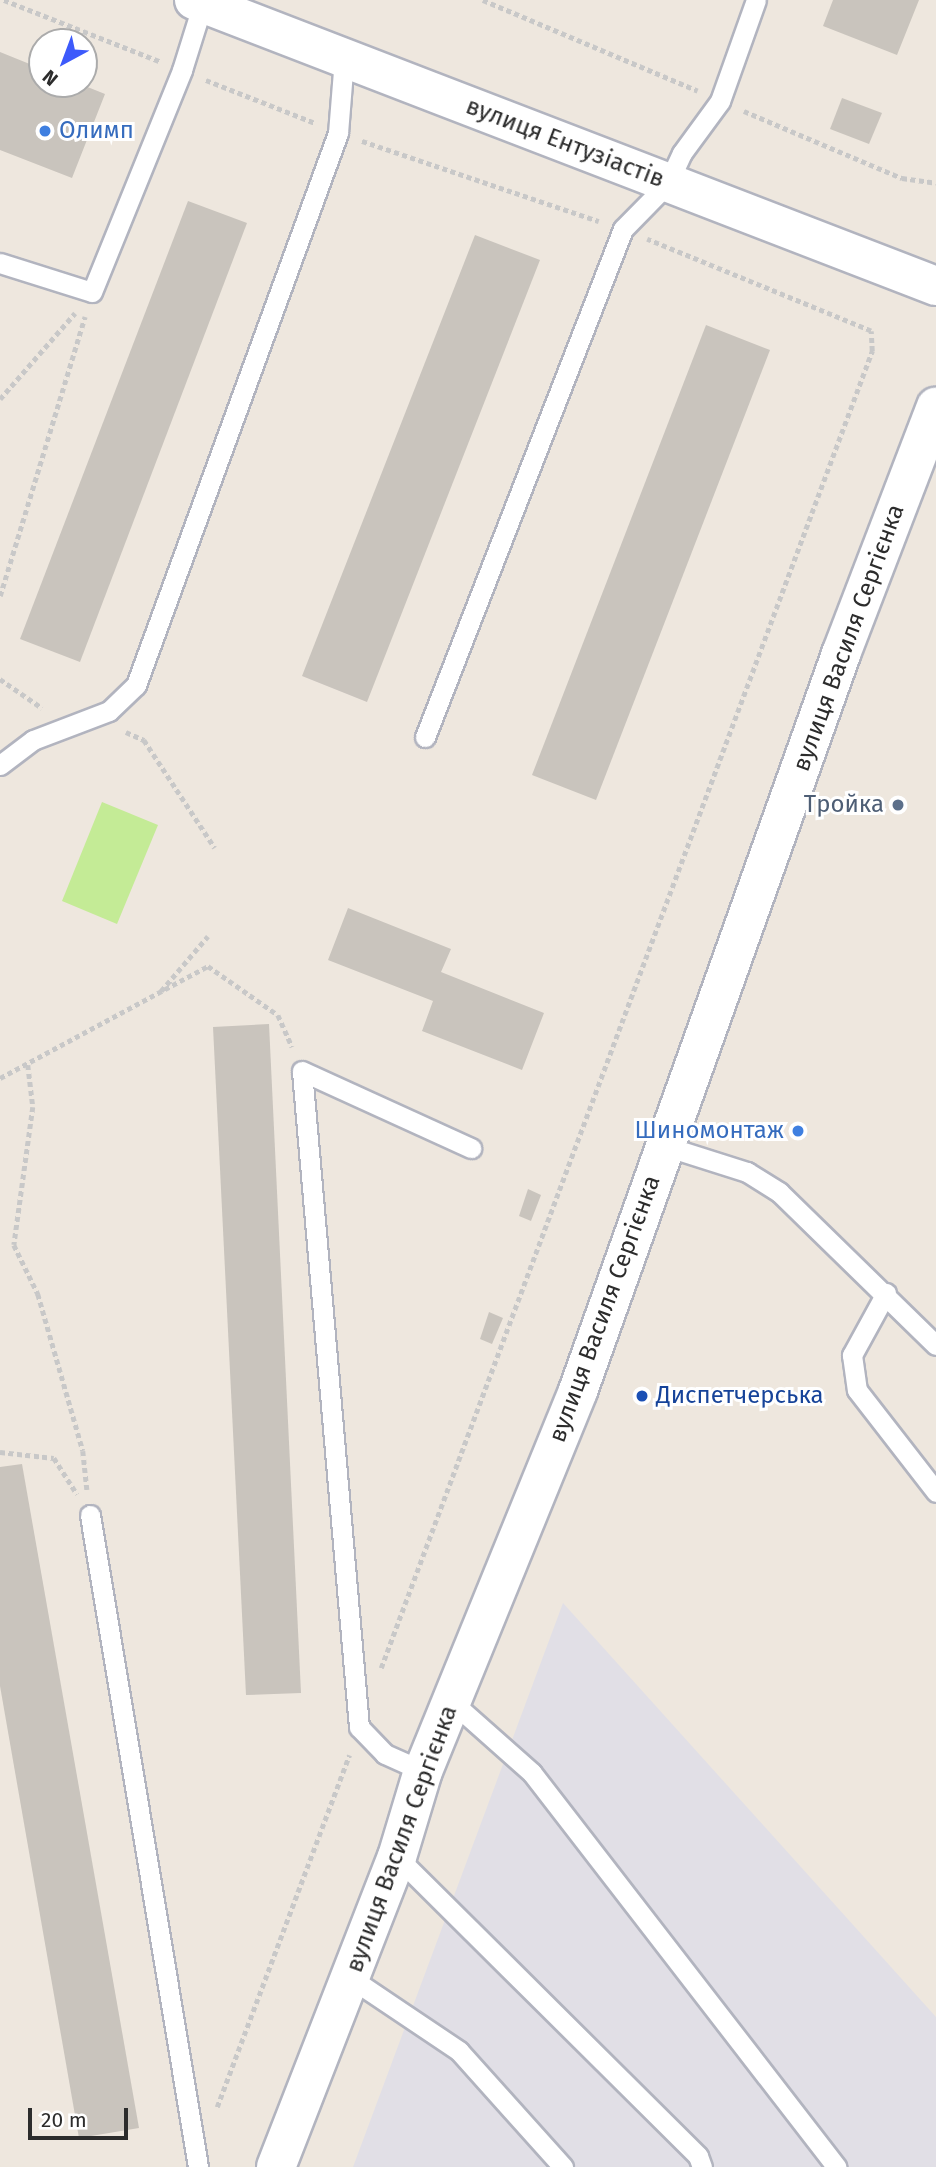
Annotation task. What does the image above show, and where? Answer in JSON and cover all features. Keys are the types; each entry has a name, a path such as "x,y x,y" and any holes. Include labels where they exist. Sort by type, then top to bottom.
{"main road":[{"name":"вулиця Ентузіастів","path":"198,2 936,286"},
{"name":"вулиця Василя Сергієнка","path":"276,2167 352,1979 397,1857 423,1771 578,1391 841,654 936,407"}],"lane":[{"path":"425,737 622,229 668,183 682,153 720,101 756,0"},
{"path":"0,263 92,292 182,70 198,2"},
{"path":"0,765 33,740 91,715 109,711 136,685 338,133 344,58"},
{"path":"423,1771 385,1754 359,1727 302,1071 471,1148"},
{"path":"665,1146 747,1171 779,1192 886,1293 936,1345"},
{"path":"886,1293 852,1356 857,1390 936,1492"},
{"path":"90,1515 198,2167"},
{"path":"452,1701 532,1773 836,2167"},
{"path":"397,1857 698,2156 702,2167"},
{"path":"352,1979 459,2051 563,2167"}],"path":[{"path":"4,0 338,133 622,229 871,331 872,351 378,1677"},
{"path":"0,399 92,292"},
{"path":"0,596 92,292"},
{"path":"0,679 65,725"},
{"path":"91,715 144,740 215,848"},
{"path":"159,993 208,936"},
{"path":"0,1078 208,966 278,1015 302,1071"},
{"path":"28,1065 33,1107 15,1245 38,1294 66,1388 83,1451 90,1515"},
{"path":"0,1452 54,1458 90,1515"},
{"path":"214,2113 359,1727"}],"shaded area":[{"path":"563,1603 936,2017 936,2167 353,2167"}],"green space":[{"path":"102,802 158,825 117,924 62,901"}],"building":[{"path":"833,0 919,0 897,55 823,26"},
{"path":"0,52 28,63 28,98 98,98 98,91 105,94 72,178 0,150"},
{"path":"842,98 882,113 869,144 830,129"},
{"path":"188,201 247,223 80,662 20,639"},
{"path":"475,235 540,260 367,702 302,676"},
{"path":"706,325 770,350 596,800 532,775"},
{"path":"348,908 451,949 441,972 544,1013 522,1070 422,1031 433,1001 328,960"},
{"path":"269,1024 301,1693 246,1695 213,1027"},
{"path":"528,1189 541,1195 531,1221 519,1216"},
{"path":"489,1312 503,1318 492,1344 480,1339"},
{"path":"22,1464 139,2128 79,2138 0,1686 0,1467"}],"place":[{"name":"Олимп","path":"45,131"},
{"name":"Тройка","path":"898,805"},
{"name":"Шиномонтаж","path":"798,1131"},
{"name":"Диспетчерська","path":"642,1396"}]}
